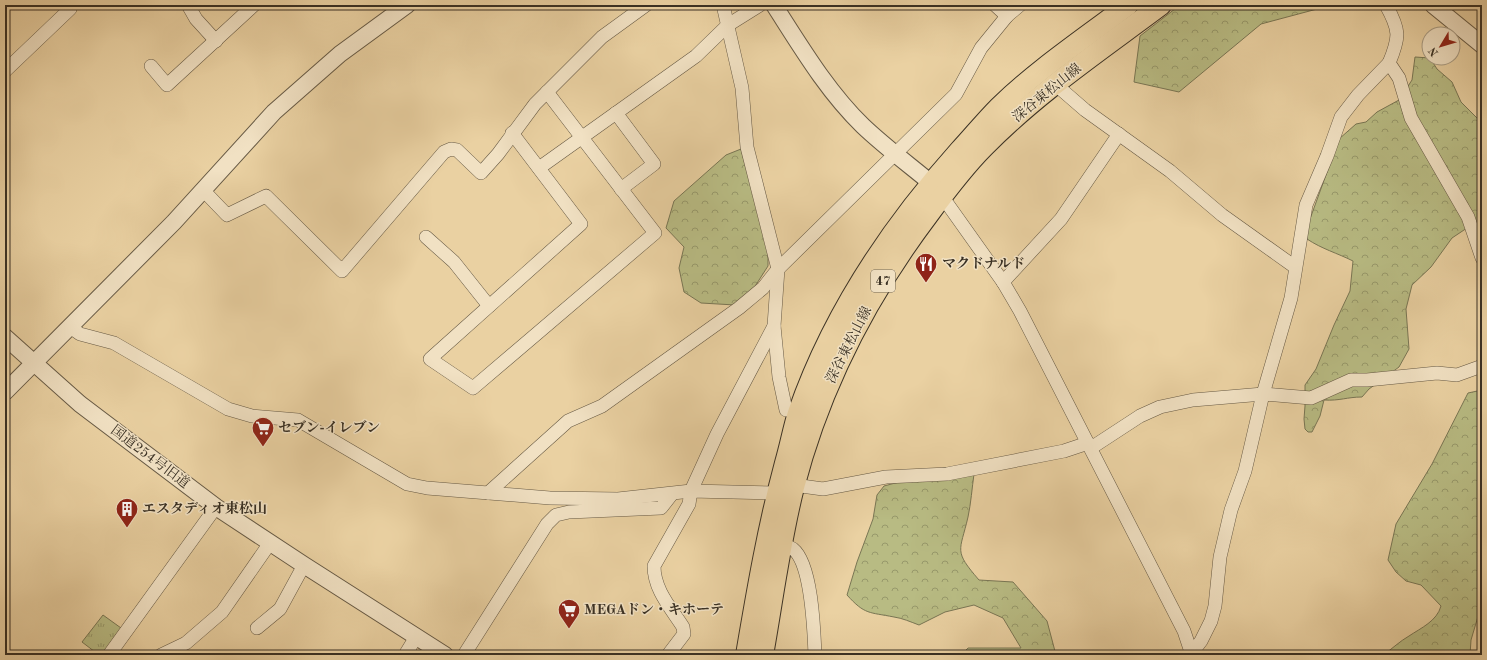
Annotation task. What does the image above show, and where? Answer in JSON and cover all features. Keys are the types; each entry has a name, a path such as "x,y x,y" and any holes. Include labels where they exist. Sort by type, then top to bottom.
{"main road":[{"name":"深谷東松山線","path":"746,655 764,550 786,489 827,388 855,328 937,189 999,107 1042,71 1128,5"},
{"name":"深谷東松山線","path":"937,189 1055,84 1161,5"},
{"name":"深谷東松山線","path":"763,655 781,544 786,489"}],"street":[{"path":"188,5 196,19 216,41"},
{"path":"151,66 167,85 254,5"},
{"path":"5,392 203,190 246,140 315,74 407,5"},
{"path":"203,190 227,215 266,196 342,272 444,152 451,149 457,150 481,173 498,154 512,133 535,104 602,37 646,5"},
{"path":"723,5 742,88 747,147 778,269 774,326 779,377 786,410"},
{"path":"539,168 696,56 728,25 760,5"},
{"path":"774,5 809,59 834,93 863,125 937,189 1003,282 1090,446 1184,630 1192,654"},
{"path":"995,5 1007,16"},
{"path":"488,493 568,421 602,406 739,308 763,288 778,269 956,94 981,48 1007,16 1020,5"},
{"path":"1192,654 1211,621 1218,592 1220,557 1231,510 1245,471 1263,394 1292,298 1295,267 1306,205 1327,156 1339,122 1358,95 1389,63 1397,45 1396,22 1386,5"},
{"path":"71,6 74,23"},
{"path":"5,71 71,6"},
{"path":"1435,6 1482,46"},
{"path":"1389,63 1400,78 1411,118 1468,217 1482,258"},
{"path":"1055,84 1086,110 1170,172 1222,215 1295,267"},
{"path":"512,133 581,224 430,359 473,388 655,233 547,92"},
{"path":"616,113 654,164 621,189"},
{"path":"1003,282 1061,219 1119,134"},
{"path":"426,237 454,262 489,306"},
{"path":"668,655 684,634 683,627 657,587 654,576 654,566 689,504 691,491 717,434 774,326"},
{"path":"70,327 80,334 114,343 228,409 252,416 298,420 407,484 488,493 599,500 691,491 823,488 886,477 947,474 1090,446 1140,416 1160,407 1193,400 1263,394 1311,398 1350,380 1367,380 1437,373 1457,375 1482,366"},
{"name":"国道254号旧道","path":"5,337 80,404 216,507 304,566 445,655"},
{"path":"464,655 548,524 556,515 569,512 661,508 672,494"},
{"path":"109,655 216,507"},
{"path":"161,655 186,643 222,612 270,543"},
{"path":"781,544 793,549 804,570 811,601 815,655"},
{"path":"257,628 280,609 304,566"},
{"path":"405,655 416,637"}],"green space":[{"path":"1180,5 1332,5 1261,24 1179,92 1134,82 1140,36"},
{"path":"1415,57 1421,57 1421,66 1435,66 1452,82 1461,102 1482,123 1482,225 1467,228 1452,238 1431,267 1412,285 1406,309 1409,349 1399,367 1369,389 1362,397 1324,400 1320,416 1312,432 1308,432 1305,429 1304,419 1305,385 1316,369 1350,291 1353,261 1307,239 1306,230 1339,139 1356,124 1366,122 1377,112 1399,100 1412,80"},
{"path":"741,149 768,250 768,266 752,291 735,305 701,303 684,292 679,268 684,247 666,228 674,201 726,155"},
{"path":"1482,390 1482,603 1471,640 1470,655 1383,655 1402,640 1428,624 1436,616 1441,606 1421,585 1406,581 1396,572 1388,560 1396,524 1432,464 1468,393"},
{"path":"974,474 969,512 961,544 962,556 979,580 1013,582 1047,621 1056,655 961,655 968,648 1021,648 1003,618 974,605 945,612 919,625 900,618 868,612 858,606 847,595 857,562 873,519 877,495 884,486 899,482"},
{"path":"103,615 121,628 102,655 99,655 82,642"}],"place":[{"name":"マクドナルド","path":"926,284"},
{"name":"セブン-イレブン","path":"263,448"},
{"name":"エスタディオ東松山","path":"127,528"},
{"name":"MEGAドン・キホーテ","path":"569,630"}]}
